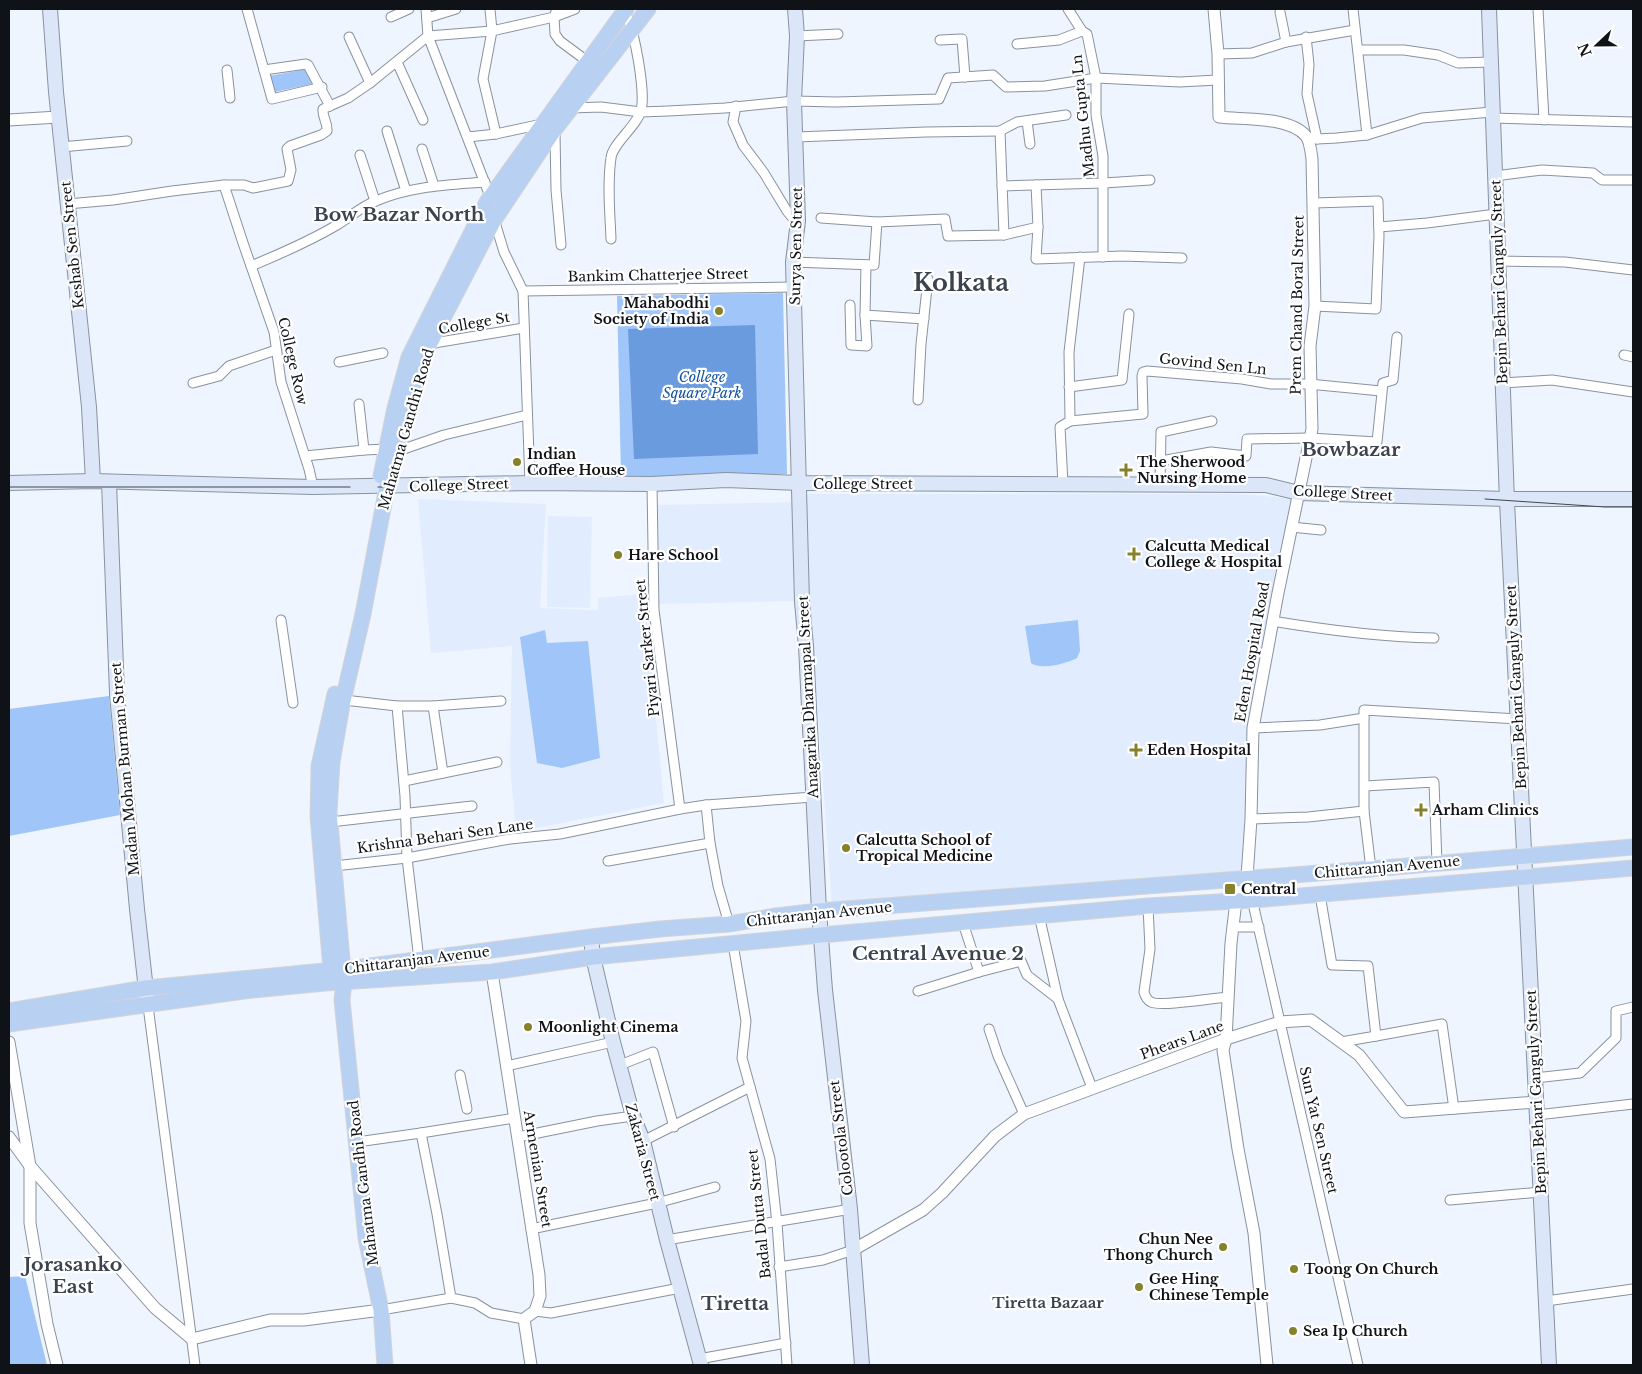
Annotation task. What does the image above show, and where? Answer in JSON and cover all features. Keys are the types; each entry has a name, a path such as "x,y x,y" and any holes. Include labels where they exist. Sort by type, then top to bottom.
{"main road":[{"name":"Keshab Sen Street","path":"50,9 58,117 89,407 93,481"},
{"name":"Mahatma Gandhi Road","path":"385,1365 381,1310 366,1238 342,1000 332,979 318,816 319,766 382,487 392,450 423,358 422,344 488,188 548,127 570,108 648,9"},
{"name":"Surya Sen Street","path":"795,9 797,36 794,101 798,219 793,262 799,483"},
{"name":"Bepin Behari Ganguly Street","path":"1489,9 1507,499 1549,1365"},
{"name":"Mahatma Gandhi Road","path":"422,344 587,61 623,10"},
{"name":"College Street","path":"9,483 93,481 110,485 313,488 530,483 652,484 726,480 799,483 1266,485 1299,493 1507,499 1633,499"},
{"name":"Anagarika Dharmapal Street","path":"799,483 802,602 806,646 819,911"},
{"name":"Madan Mohan Burman Street","path":"110,485 117,694 148,1006"},
{"name":"Mahatma Gandhi Road","path":"332,979 334,866 330,822 332,762 363,614 382,487"},
{"name":"Chittaranjan Avenue","path":"9,1011 146,988 243,978 332,979 419,960 591,937 729,924 819,911 1633,847"},
{"path":"9,1024 332,979 492,972 593,958 821,934 1148,906 1320,895 1633,868"},
{"name":"Colootola Street","path":"819,911 825,990 850,1209 862,1365"},
{"name":"Zakaria Street","path":"591,937 593,958 613,1042 633,1116 643,1142 657,1203 700,1362"}],"street":[{"path":"247,9 272,99 322,88"},
{"path":"391,17 409,9"},
{"path":"456,9 426,13 428,36 488,188 494,220 504,252 523,291 530,483"},
{"path":"490,9 492,31 483,79 496,134"},
{"path":"67,204 113,200 224,185 244,185 253,188 288,181 291,170 287,149 290,146 327,131 328,126 322,112 323,109 348,98 370,83 428,36 492,31 575,9"},
{"name":"Madhu Gupta Ln","path":"1068,9 1082,31 1087,34 1096,78 1096,115 1103,156 1104,257"},
{"path":"1214,9 1218,54 1219,117 1272,122 1292,126 1312,138 1368,135 1422,118 1493,115 1544,120 1633,122"},
{"path":"1353,9 1368,135"},
{"path":"1538,9 1544,120"},
{"path":"611,239 611,156 641,112 643,89 632,29 623,10"},
{"path":"1280,12 1286,42"},
{"path":"556,13 555,34 560,41 587,61"},
{"path":"1218,54 1252,54 1306,37 1355,30"},
{"path":"1017,44 1059,40 1082,31"},
{"path":"797,36 838,34"},
{"path":"349,37 370,83"},
{"path":"1306,37 1309,64 1307,94 1312,138"},
{"path":"940,40 962,39 964,77"},
{"path":"1358,50 1404,50 1438,55 1458,63 1491,62"},
{"path":"397,62 423,120"},
{"path":"264,70 306,64 310,67 330,106"},
{"path":"227,70 230,98"},
{"path":"570,108 601,107 641,112 668,112 794,101 939,99 948,78 994,75 1006,87 1044,86 1096,78 1180,82 1217,80"},
{"path":"736,106 733,122 743,146 764,173 787,211 792,217 798,219"},
{"path":"796,137 1000,131 1017,122 1066,115"},
{"path":"9,120 58,117"},
{"path":"1027,121 1030,144"},
{"path":"468,137 548,127 561,245"},
{"path":"387,131 406,192"},
{"path":"1000,131 1004,234"},
{"name":"Prem Chand Boral Street","path":"1299,493 1312,429 1309,384 1310,346 1315,306 1312,138"},
{"path":"61,147 127,141"},
{"path":"422,149 434,186"},
{"path":"360,156 375,201"},
{"path":"1495,176 1542,170 1593,173 1602,180 1633,180"},
{"path":"1002,186 1150,180"},
{"name":"College Row","path":"224,185 274,332 281,382 309,469 313,488"},
{"path":"1036,185 1038,227 1036,258 1122,256 1182,258"},
{"path":"251,266 304,243 375,201 434,186 488,188"},
{"path":"1314,203 1378,201 1379,227 1376,309 1315,306"},
{"path":"1379,227 1496,214"},
{"path":"821,218 877,222 945,219 948,236 1004,234 1038,227"},
{"path":"793,262 874,265 877,222"},
{"path":"1062,484 1060,427 1070,421 1069,352 1080,257"},
{"path":"1498,261 1565,262 1633,270"},
{"path":"850,305 851,345 867,346 865,315 866,265"},
{"path":"918,400 921,344 928,279"},
{"name":"Bankim Chatterjee Street","path":"523,291 794,287"},
{"path":"1069,387 1122,380 1124,377 1129,314"},
{"path":"865,315 924,319"},
{"name":"College St","path":"422,344 524,328"},
{"path":"1161,461 1211,452 1246,456 1247,439 1310,438 1377,442 1382,383 1393,380 1397,337"},
{"path":"192,383 219,376 229,366 276,350"},
{"path":"339,362 383,353"},
{"name":"Govind Sen Ln","path":"1070,421 1143,414 1143,372 1242,379 1271,384 1309,384 1381,391"},
{"path":"1503,383 1552,380 1633,392"},
{"path":"360,404 364,450"},
{"path":"305,456 364,450 392,450 527,415"},
{"path":"1160,484 1161,432 1212,421"},
{"name":"Piyari Sarker Street","path":"652,484 654,610 680,809"},
{"name":"Eden Hospital Road","path":"1247,878 1251,819 1253,728 1272,621 1299,493"},
{"path":"1292,527 1321,530"},
{"path":"282,620 293,703"},
{"path":"1272,621 1395,637 1434,638"},
{"path":"344,700 397,706 434,706 501,701"},
{"path":"397,706 404,781 407,858 419,960"},
{"path":"434,706 443,773"},
{"path":"1372,869 1364,811 1364,710 1518,719"},
{"path":"1253,728 1320,725 1364,718"},
{"path":"404,781 498,762"},
{"path":"1365,786 1434,782 1437,863"},
{"name":"Krishna Behari Sen Lane","path":"334,866 407,858 510,839 560,834 706,805 813,797"},
{"path":"706,805 710,843 718,886 729,924"},
{"path":"330,822 472,806"},
{"path":"1251,819 1308,817 1364,811"},
{"path":"608,861 710,843"},
{"path":"1247,878 1236,901 1226,1039 1223,1050 1256,1252 1266,1365"},
{"name":"Sun Yat Sen Street","path":"1247,878 1358,1365"},
{"path":"1320,895 1332,965 1368,966 1376,1036"},
{"path":"1148,906 1150,949 1144,992 1146,998 1152,1002 1165,1003 1228,997"},
{"path":"1039,915 1058,999 1092,1088"},
{"path":"963,923 979,972"},
{"path":"1233,927 1259,927"},
{"name":"Badal Dutta Street","path":"733,944 746,1021 742,1058 770,1158 777,1223 787,1365"},
{"path":"918,991 1021,961 1027,975 1058,999"},
{"name":"Armenian Street","path":"492,972 539,1282 540,1296 535,1311"},
{"path":"148,1006 195,1365"},
{"path":"1535,1078 1580,1074 1616,1038 1616,1011 1633,1007"},
{"name":"Phears Lane","path":"853,1250 923,1210 942,1193 995,1136 1024,1114 1226,1039 1280,1022 1311,1020 1359,1055 1404,1112 1454,1109 1537,1109"},
{"path":"1341,1042 1442,1024 1454,1109"},
{"path":"989,1029 998,1056 1024,1114"},
{"path":"9,1042 30,1166 30,1222 47,1324 57,1365"},
{"path":"506,1066 613,1042"},
{"path":"620,1065 653,1052 674,1127"},
{"path":"460,1075 467,1109"},
{"path":"643,1142 750,1087"},
{"path":"1537,1109 1633,1104"},
{"path":"518,1137 597,1121 633,1116"},
{"path":"357,1142 515,1118"},
{"path":"420,1133 437,1214 451,1298"},
{"path":"9,1137 30,1166 155,1308 192,1339"},
{"path":"531,1229 657,1203 715,1187"},
{"path":"1450,1200 1541,1192"},
{"path":"667,1240 721,1230 777,1223 850,1209"},
{"path":"779,1267 823,1260 853,1250"},
{"path":"192,1339 270,1320 304,1320 381,1310 451,1298 475,1303 491,1313 524,1319 535,1311 551,1313 680,1288"},
{"path":"1546,1301 1633,1289"},
{"path":"524,1319 531,1365"},
{"path":"700,1362 786,1343"}],"shaded area":[{"path":"755,325 758,454 634,459 628,329"},
{"path":"802,494 1243,494 1295,499 1250,740 1247,874 832,906"},
{"path":"418,499 546,504 540,608 598,610 598,598 644,594 664,803 516,832 510,765 512,646 431,653"},
{"path":"793,502 796,601 659,604 657,505"},
{"name":"Hare School","path":"548,516 592,517 590,608 547,607"}],"green space":[{"path":"307,69 312,84 275,92 269,76"},
{"name":"College Square Park","path":"783,293 787,474 621,477 617,296"},
{"path":"1078,620 1080,651 1077,658 1054,665 1041,666 1031,663 1025,626"},
{"path":"545,630 547,643 588,641 600,758 562,768 537,763 520,637"},
{"path":"109,696 120,815 9,836 9,709"},
{"path":"25,1276 47,1365 9,1365 9,1277"}],"tram line":[{"path":"9,487 350,487"},
{"path":"378,487 387,487"},
{"path":"1485,499 1605,507 1633,507"}],"place":[{"name":"Mahabodhi Society of India","path":"719,311"},
{"name":"Indian Coffee House","path":"517,462"},
{"name":"The Sherwood Nursing Home","path":"1126,470"},
{"name":"Calcutta Medical College & Hospital","path":"1134,554"},
{"name":"Hare School","path":"618,555"},
{"name":"Eden Hospital","path":"1136,750"},
{"name":"Arham Clinics","path":"1421,810"},
{"name":"Calcutta School of Tropical Medicine","path":"846,848"},
{"name":"Central","path":"1230,889"},
{"name":"Moonlight Cinema","path":"528,1027"},
{"name":"Chun Nee Thong Church","path":"1223,1247"},
{"name":"Toong On Church","path":"1294,1269"},
{"name":"Gee Hing Chinese Temple","path":"1139,1287"},
{"name":"Sea Ip Church","path":"1293,1331"}],"district":[{"name":"Bow Bazar North","path":"399,214"},
{"name":"Kolkata","path":"961,282"},
{"name":"Bowbazar","path":"1351,449"},
{"name":"Central Avenue 2","path":"938,953"},
{"name":"Jorasanko East","path":"73,1275"},
{"name":"Tiretta Bazaar","path":"1048,1302"},
{"name":"Tiretta","path":"735,1303"}]}
